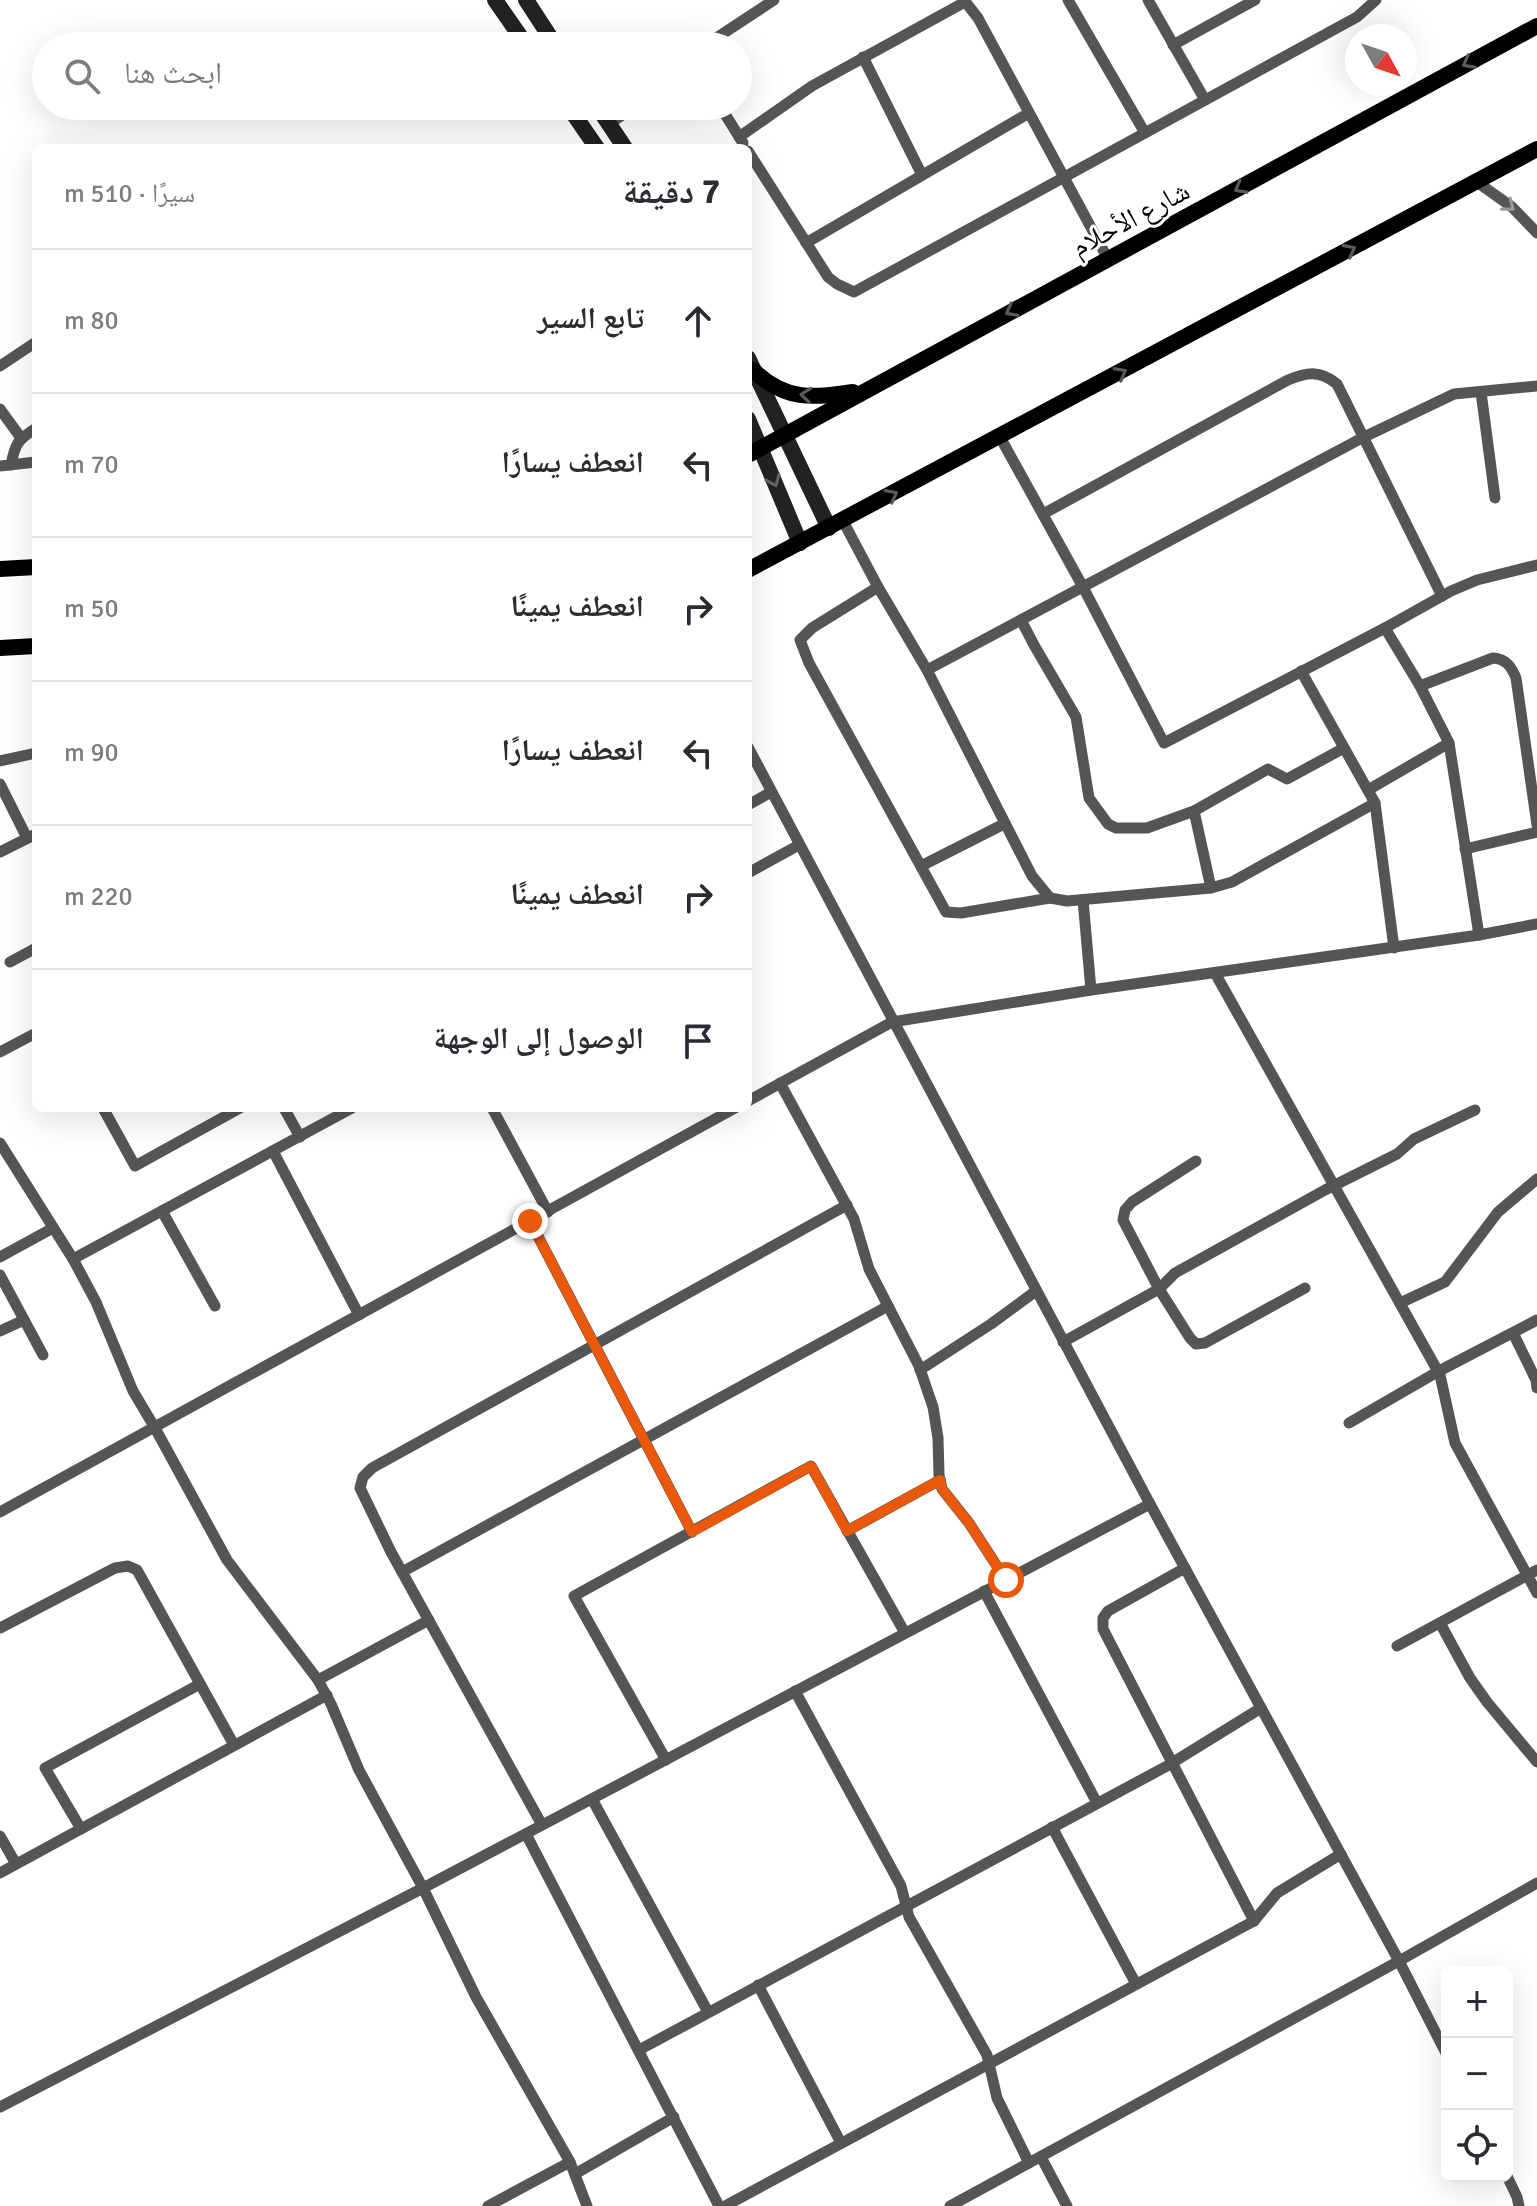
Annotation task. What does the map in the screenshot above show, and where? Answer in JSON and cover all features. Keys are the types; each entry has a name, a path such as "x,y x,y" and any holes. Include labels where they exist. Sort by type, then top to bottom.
{"main road":[{"path":"495,0 517,32"},
{"path":"526,0 547,32"},
{"name":"شارع الأحلام","path":"754,451 1537,26"},
{"path":"578,120 594,144"},
{"path":"606,120 622,144"},
{"path":"752,568 1537,149"},
{"path":"752,365 776,387 801,396 817,397 866,390"},
{"path":"752,366 783,435 836,524"},
{"path":"754,451 800,543"},
{"path":"0,569 32,567"},
{"path":"0,648 32,646"}],"street":[{"path":"725,32 774,0"},
{"path":"1068,0 1145,133"},
{"path":"1148,0 1205,100"},
{"path":"1173,45 1255,0"},
{"path":"752,156 828,277 854,292 1357,17 1376,0"},
{"path":"746,144 812,86 964,1 978,18 1108,259"},
{"path":"863,57 922,175"},
{"path":"806,243 1029,113"},
{"path":"609,124 615,120"},
{"path":"729,120 744,144"},
{"path":"1477,182 1512,207 1537,233"},
{"path":"0,366 32,345"},
{"path":"1043,514 1300,375 1316,373 1327,376 1337,384 1442,596"},
{"path":"927,670 1362,438 1454,394 1537,386"},
{"path":"1481,392 1495,498"},
{"path":"0,409 21,438"},
{"path":"5,465 21,438 32,431"},
{"path":"1000,437 1164,743 1442,596 1477,580 1537,565"},
{"path":"5,465 32,462"},
{"path":"836,524 927,670 1032,876 1050,898"},
{"path":"878,587 812,628 800,640 809,663 946,912 961,913 1050,898 1067,901 1211,888 1232,882 1375,803"},
{"path":"1021,620 1076,717 1089,798 1108,824 1116,828 1147,828 1194,811 1268,769 1287,779 1344,748"},
{"path":"1385,628 1449,743 1479,935"},
{"path":"1420,686 1493,658 1500,658 1511,666 1516,678 1537,825"},
{"path":"1301,671 1375,803 1394,948"},
{"path":"1368,790 1449,743"},
{"path":"0,761 32,754"},
{"path":"752,755 1063,1342 1441,2043"},
{"path":"0,784 32,836 0,852"},
{"path":"752,803 771,792"},
{"path":"1194,811 1211,888"},
{"path":"921,866 1004,824"},
{"path":"1465,849 1537,832"},
{"path":"752,871 799,845"},
{"path":"1083,900 1091,990"},
{"path":"752,1099 892,1022 1537,924"},
{"path":"10,962 32,950"},
{"path":"1215,973 1439,1371 1455,1443 1532,1573 1537,1593"},
{"path":"0,1052 32,1035"},
{"path":"780,1083 854,1219 869,1269 920,1370 933,1407 942,1489 969,1523 1006,1580"},
{"path":"1063,1342 1159,1289 1175,1273 1397,1154 1414,1139 1475,1110"},
{"path":"105,1112 135,1166 233,1112"},
{"path":"286,1112 300,1137"},
{"path":"73,1259 344,1112"},
{"path":"494,1112 548,1212"},
{"path":"705,1112 711,1121"},
{"path":"0,1512 728,1112"},
{"path":"0,1143 73,1259 96,1302 133,1391 227,1560 327,1695 359,1770 423,1888 476,1997 570,2162 587,2206"},
{"path":"273,1151 359,1315"},
{"path":"1196,1161 1132,1202 1125,1210 1123,1220 1159,1289 1190,1338 1196,1344 1205,1343 1305,1288"},
{"path":"1400,1303 1445,1282 1498,1212 1537,1179"},
{"path":"542,1825 402,1572 360,1488 363,1477 372,1468 847,1205"},
{"path":"162,1211 215,1306"},
{"path":"530,1221 692,1532"},
{"path":"0,1257 53,1228"},
{"path":"0,1275 43,1355"},
{"path":"920,1370 1036,1291"},
{"path":"402,1572 888,1306"},
{"path":"0,1331 24,1320"},
{"path":"1349,1423 1537,1320"},
{"path":"1513,1333 1537,1388"},
{"path":"666,1760 574,1596 811,1466 905,1633"},
{"path":"847,1531 940,1480"},
{"path":"0,2107 526,1834 1150,1504"},
{"path":"0,1628 115,1568 128,1566 137,1570 234,1745"},
{"path":"1185,1568 1108,1611 1103,1618 1103,1629 1254,1921"},
{"path":"1397,1646 1532,1573"},
{"path":"984,1591 1097,1803"},
{"path":"318,1680 429,1620"},
{"path":"1440,1623 1470,1678 1537,1762"},
{"path":"81,1829 45,1768 200,1684"},
{"path":"795,1691 901,1886 909,1917 987,2055 997,2098 1029,2163"},
{"path":"0,1873 327,1695"},
{"path":"639,2050 1172,1763 1261,1708"},
{"path":"592,1799 708,2012"},
{"path":"1052,1827 1136,1984"},
{"path":"526,1834 722,2206 1254,1921 1277,1893 1341,1854"},
{"path":"0,1836 16,1864"},
{"path":"950,2206 1537,1883"},
{"path":"758,1985 841,2143"},
{"path":"575,2174 674,2117"},
{"path":"1041,2157 1067,2206"},
{"path":"488,2206 570,2162"},
{"path":"1510,2182 1519,2206"}],"route":[{"path":"530,1221 692,1532 811,1466 847,1531 940,1480 942,1489 969,1523 1006,1580"}]}
